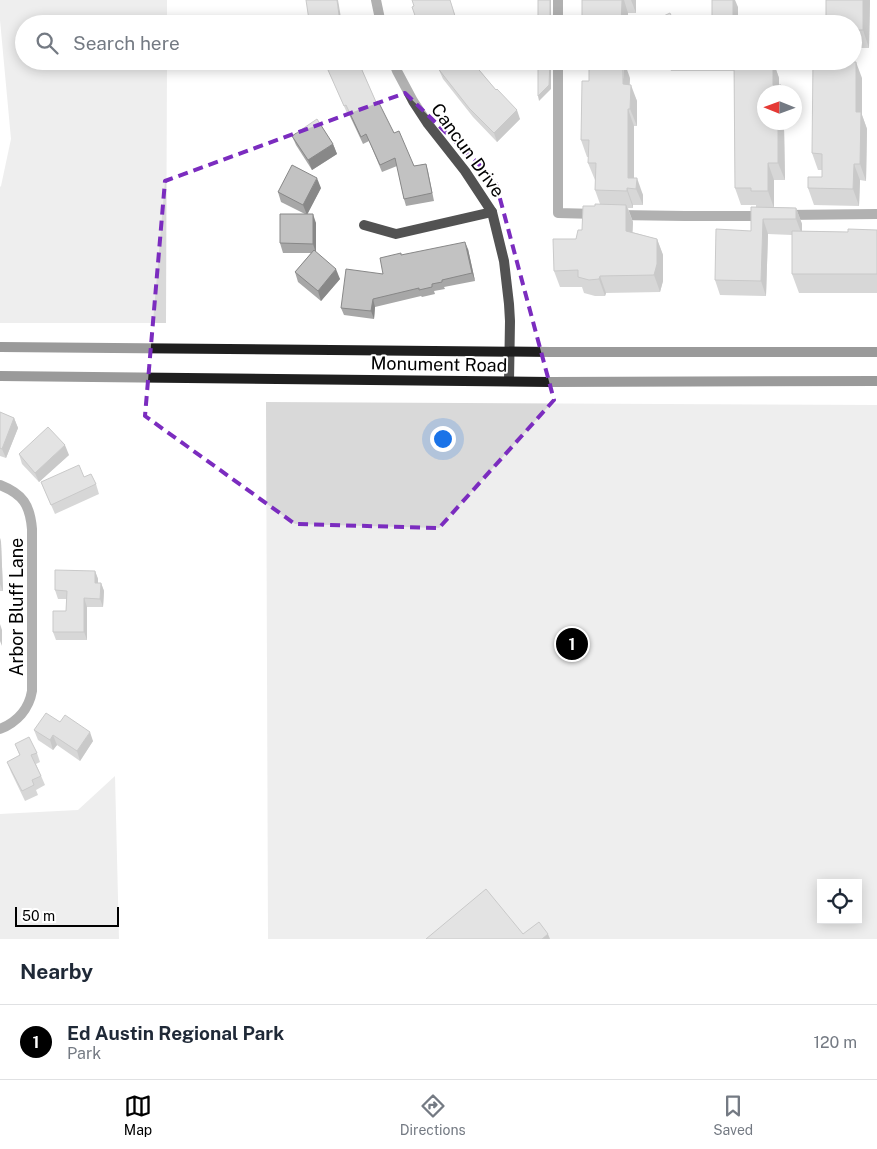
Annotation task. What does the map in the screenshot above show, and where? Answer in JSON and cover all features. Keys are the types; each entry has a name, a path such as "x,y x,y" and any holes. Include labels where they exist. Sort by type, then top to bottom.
{"street":[{"path":"376,0 379,15"},
{"path":"558,0 558,15"},
{"name":"Cancun Drive","path":"397,70 418,109 464,170 492,212 504,261 509,304 509,381"},
{"path":"558,70 558,213 684,216 877,214"},
{"path":"364,225 396,234 492,212"},
{"name":"Monument Road","path":"0,347 510,352 877,352"},
{"name":"Monument Road","path":"0,376 509,381 877,381"},
{"name":"Arbor Bluff Lane","path":"0,485 11,489 25,502 29,509 32,529 32,691 30,700 20,718 0,730"}],"highlighted area":[{"path":"405,93 495,180 554,400 439,528 295,524 145,416 165,181"}],"shaded area":[{"path":"0,0 167,0 167,15 15,15 15,70 167,70 166,323 0,323 0,187 11,139 0,20"},
{"path":"266,402 877,405 877,939 268,939"},
{"path":"115,776 119,939 0,939 0,814 78,810"}],"building":[{"path":"306,0 337,0 339,15 308,15"},
{"path":"412,0 450,0 455,15 415,15 412,7 414,6"},
{"path":"538,0 550,0 550,15 538,15"},
{"path":"582,0 622,0 621,15 582,15"},
{"path":"712,0 733,0 733,15 712,15"},
{"path":"826,0 863,0 863,30 862,15 826,15"},
{"path":"328,70 362,70 376,102 378,101 394,133 399,131 414,166 426,164 432,193 404,199 395,158 380,165 366,134 361,137 346,105 344,106"},
{"path":"479,70 517,110 494,133 469,108 440,71"},
{"path":"538,70 550,70 549,85 538,96"},
{"path":"589,70 623,70 623,84 631,85 630,109 628,109 628,178 637,178 636,189 627,188 627,191 595,190 596,163 588,163 589,140 581,140 582,81 589,81"},
{"path":"734,70 773,70 773,85 757,85 757,130 778,130 778,163 768,163 768,191 751,191 751,188 735,188"},
{"path":"813,70 856,70 856,112 861,112 860,164 854,164 853,189 808,188 808,177 822,177 822,154 812,153"},
{"path":"317,119 333,144 308,160 292,136"},
{"path":"292,165 317,178 303,205 278,192"},
{"path":"595,204 626,205 626,231 657,239 657,264 654,275 600,276 599,279 589,280 578,277 578,270 554,271 553,239 576,239 578,230 582,230 583,206 595,206"},
{"path":"751,207 796,208 796,219 763,219 761,281 715,280 716,229 751,231"},
{"path":"280,214 313,214 313,244 280,243"},
{"path":"848,229 877,230 877,274 792,274 792,231 848,232"},
{"path":"465,242 472,273 442,280 442,282 432,284 432,287 419,290 419,288 373,299 371,311 341,308 346,269 383,274 380,258"},
{"path":"314,250 336,269 318,291 295,272"},
{"path":"0,412 14,418 2,449 0,448"},
{"path":"48,427 65,445 35,473 19,454"},
{"path":"79,465 84,477 91,474 96,484 51,505 41,482"},
{"path":"55,570 95,571 95,583 101,583 100,599 84,598 84,632 53,632 53,611 66,611 67,591 55,590"},
{"path":"46,713 60,722 65,715 90,732 77,751 53,735 50,740 34,730"},
{"path":"29,737 37,753 31,755 41,776 32,780 34,785 22,791 7,762 20,755 15,744"},
{"path":"486,889 523,934 539,922 548,934 542,939 426,939"}],"place":[{"name":"Ed Austin Regional Park","path":"572,644"}]}
